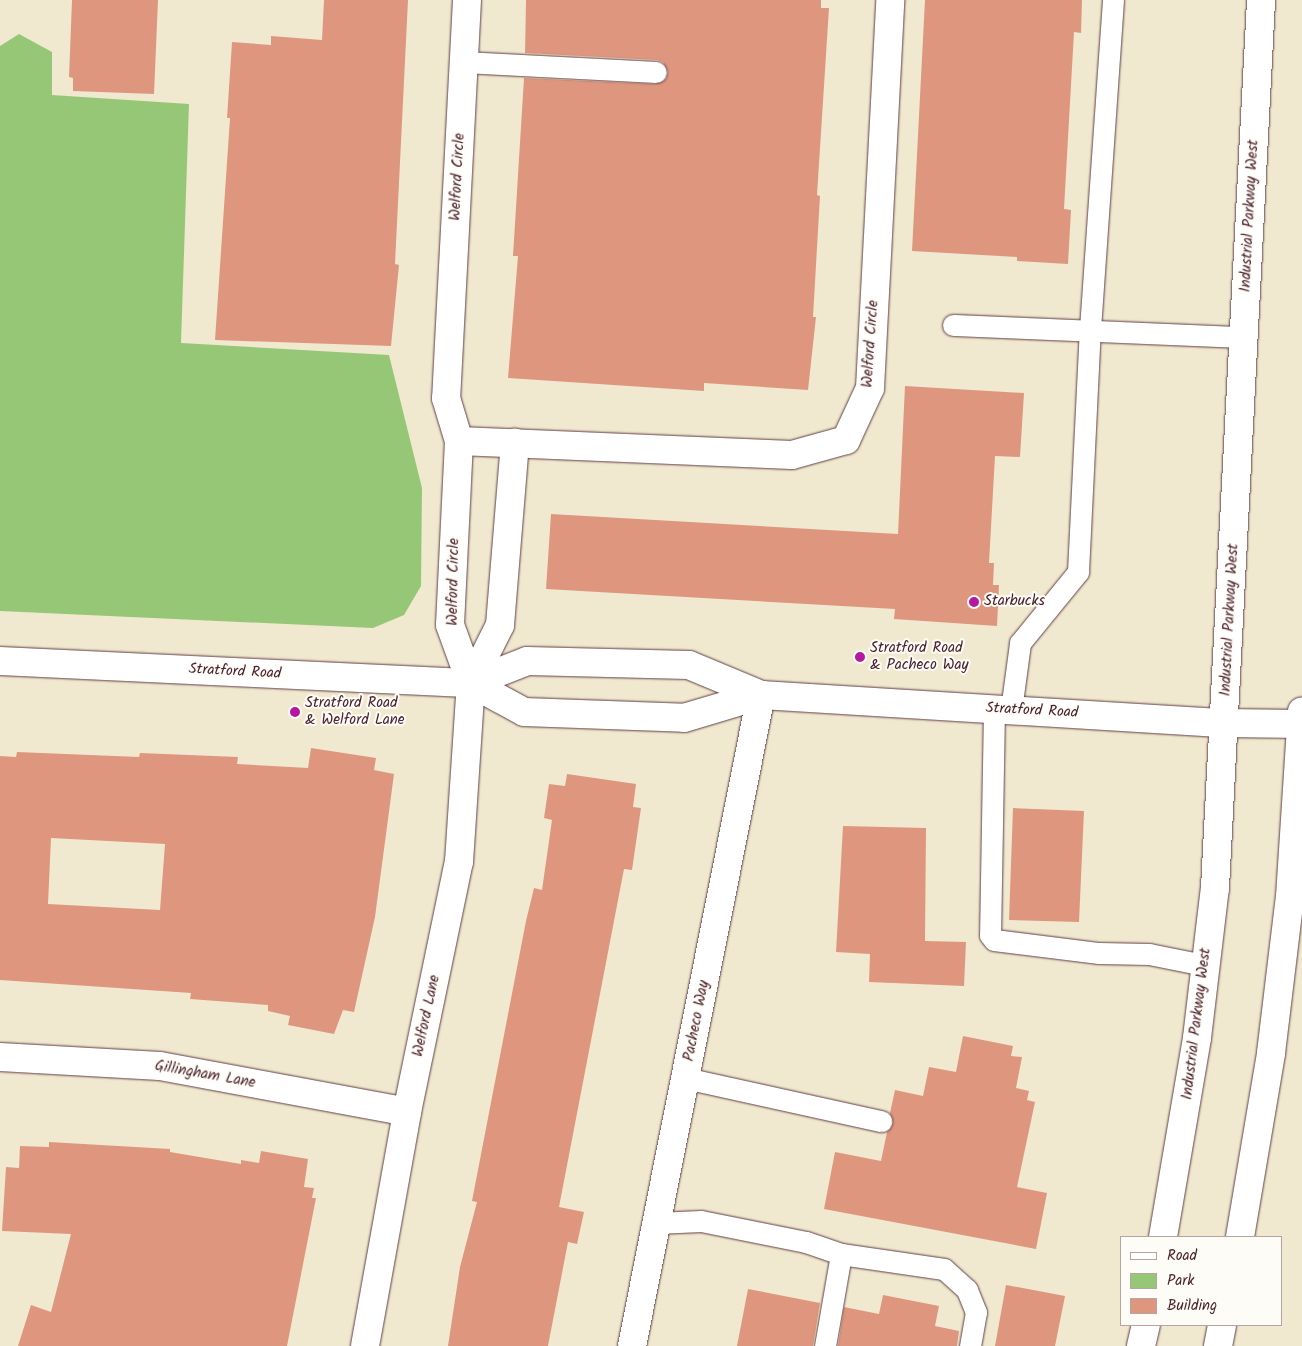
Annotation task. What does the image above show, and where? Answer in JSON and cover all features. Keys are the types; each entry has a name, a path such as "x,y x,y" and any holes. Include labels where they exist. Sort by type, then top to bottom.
{"street":[{"name":"Welford Circle","path":"467,0 446,398 459,441 450,625 471,683"},
{"name":"Welford Circle","path":"459,441 792,456 846,440 870,388 890,0"},
{"name":"Industrial Parkway West","path":"1163,1236 1197,1038 1204,965 1215,888 1261,0"},
{"path":"471,683 500,625 515,444"},
{"name":"Stratford Road","path":"0,661 471,683 527,660 689,665 761,696"},
{"name":"Stratford Road","path":"471,683 524,712 684,718 761,696 1224,723 1302,720"},
{"name":"Welford Lane","path":"365,1346 407,1112 459,862 471,683"},
{"name":"Pacheco Way","path":"632,1346 761,696"},
{"path":"1240,1236 1273,1043 1290,897 1302,720"},
{"name":"Gillingham Lane","path":"0,1057 160,1066 407,1112"},
{"path":"1141,1346 1146,1326"},
{"path":"1218,1346 1222,1326"}],"lane":[{"path":"1113,0 1090,329 1078,572 1020,643 1003,710 990,935 994,940 1099,953 1149,954 1204,965"},
{"path":"464,62 656,72"},
{"path":"953,325 1090,329 1244,337"},
{"path":"686,1078 881,1120"},
{"path":"656,1223 701,1221 806,1242 842,1254 944,1269 968,1290 976,1312 970,1346"},
{"path":"825,1346 842,1254"}],"green space":[{"path":"19,34 52,52 52,95 189,104 181,343 389,355 422,488 421,586 404,615 373,628 0,611 0,46"}],"building":[{"path":"72,0 158,0 154,94 73,91 73,78 69,77"},
{"path":"324,0 408,0 395,264 399,265 391,346 215,340 230,118 227,118 232,42 271,45 271,36 322,40"},
{"path":"526,0 821,0 821,8 829,8 817,195 820,196 813,317 816,317 808,390 704,383 704,391 508,378 518,256 513,256 524,78 655,84 666,79 668,72 663,62 657,60 525,53"},
{"path":"925,0 1082,0 1081,33 1074,32 1064,209 1071,210 1068,264 1017,261 1017,257 912,251"},
{"path":"905,386 1024,393 1020,457 995,456 989,563 994,563 993,585 999,585 997,626 894,619 895,609 546,589 551,514 898,534"},
{"path":"311,748 376,758 374,770 394,774 375,917 354,1012 343,1010 334,1034 288,1025 290,1016 268,1011 268,1005 190,999 191,993 0,980 0,756 16,757 17,752 139,757 140,753 238,757 237,764 308,768","holes":["51,838 165,844 160,910 48,904"]},
{"path":"567,774 636,784 633,807 641,808 632,870 624,869 559,1207 584,1212 577,1244 568,1242 548,1346 448,1346 460,1267 477,1202 472,1201 526,921 534,888 542,890 552,820 544,818 549,784 565,786"},
{"path":"1013,808 1084,811 1079,922 1009,920"},
{"path":"843,826 926,828 925,941 966,942 964,986 869,982 870,954 836,952"},
{"path":"963,1036 1013,1046 1011,1056 1022,1057 1016,1088 1029,1091 1027,1100 1035,1102 1017,1187 1047,1193 1036,1249 824,1209 835,1152 881,1161 887,1132 893,1123 890,1113 895,1090 923,1096 929,1067 956,1072"},
{"path":"49,1142 170,1149 170,1152 241,1164 241,1160 259,1163 261,1151 308,1159 304,1187 314,1188 312,1198 316,1198 287,1346 18,1346 31,1305 51,1312 71,1234 2,1231 6,1167 19,1168 20,1146 49,1147"},
{"path":"1006,1285 1065,1296 1055,1346 995,1346"},
{"path":"748,1289 820,1303 813,1346 737,1346"},
{"path":"883,1295 939,1306 935,1326 959,1331 957,1346 838,1346 844,1307 879,1314"}],"place":[{"name":"Starbucks","path":"974,602"},
{"name":"Stratford Road & Pacheco Way","path":"860,657"},
{"name":"Stratford Road & Welford Lane","path":"295,712"}]}
